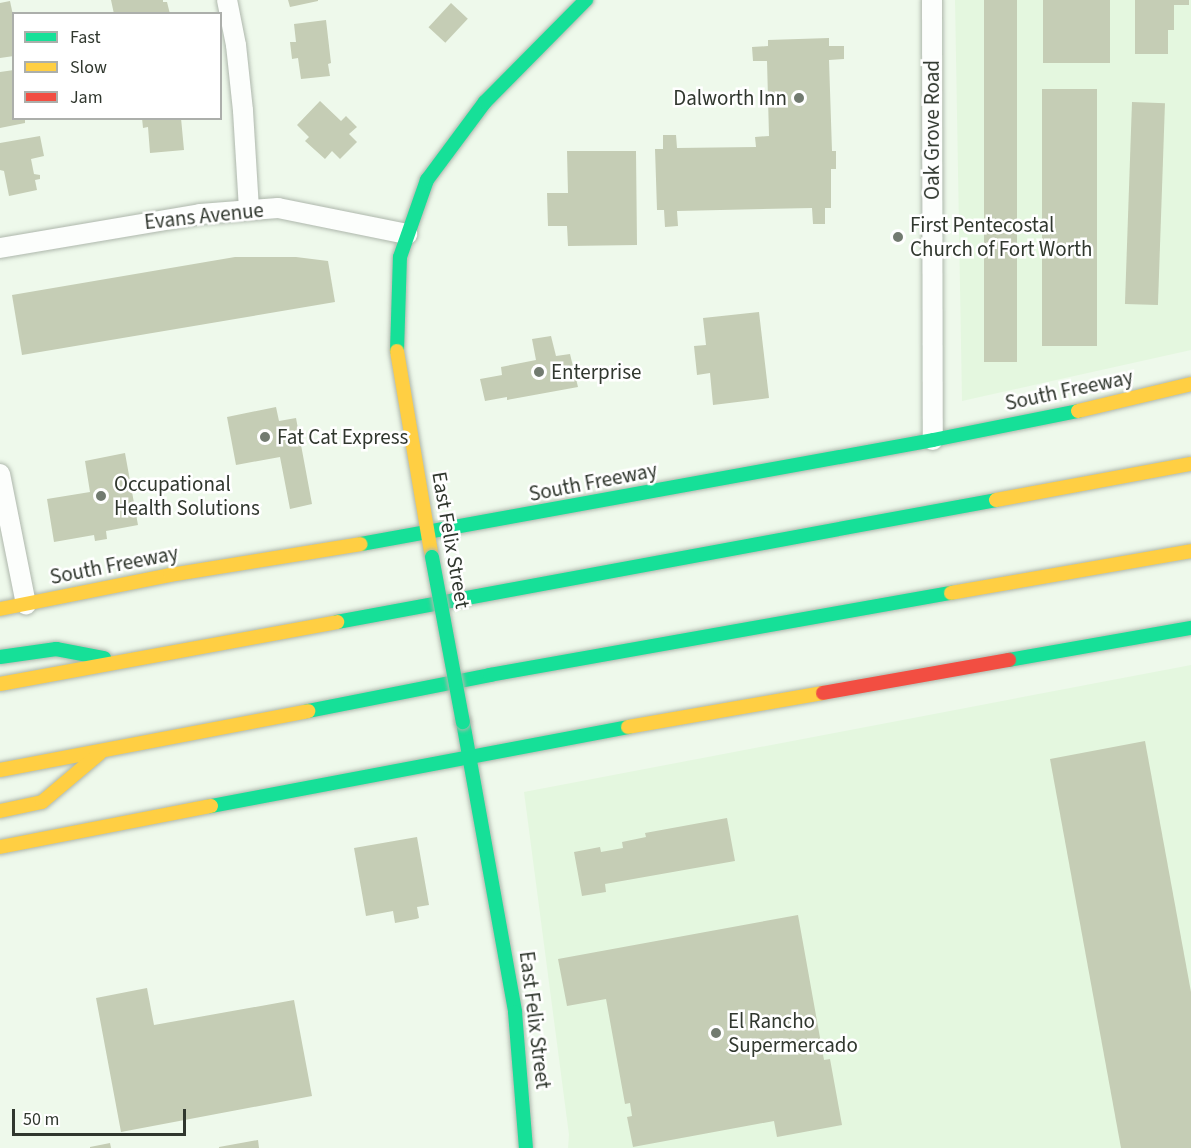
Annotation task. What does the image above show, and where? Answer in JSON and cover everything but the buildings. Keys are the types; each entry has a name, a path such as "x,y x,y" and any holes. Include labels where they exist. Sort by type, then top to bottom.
{"main road":[{"name":"East Felix Street","path":"525,1148 515,1012 397,357 396,330 400,257 427,180 485,102 586,0"},
{"name":"South Freeway","path":"0,609 170,575 428,534 933,440 1077,411 1191,384"},
{"path":"0,684 1191,464"},
{"path":"0,770 100,753 490,675 1191,551"},
{"path":"0,847 469,754 1191,628"},
{"path":"0,657 56,649 123,661"},
{"path":"0,811 42,802 100,753"}],"street":[{"path":"227,0 236,45 243,111 249,210"},
{"name":"Oak Grove Road","path":"932,0 933,440"},
{"name":"Evans Avenue","path":"0,248 167,219 249,210 301,211 407,234"},
{"path":"0,474 26,604"}],"shaded area":[{"path":"955,0 1191,0 1191,350 962,401"},
{"path":"1191,665 1191,1148 568,1148 569,1135 524,792"}],"traffic: fast":[{"path":"397,351 400,257 427,180 485,102 586,0"},
{"path":"361,544 933,440 1078,411"},
{"path":"337,622 996,500"},
{"path":"432,557 463,722"},
{"path":"308,711 490,675 951,593"},
{"path":"1009,660 1191,628"},
{"path":"0,657 56,649 104,658"},
{"path":"463,722 515,1012 526,1148"},
{"path":"211,806 628,727"}],"traffic: slow":[{"path":"397,351 431,551"},
{"path":"1078,411 1191,384"},
{"path":"996,500 1191,464"},
{"path":"0,609 170,575 361,544"},
{"path":"951,593 1191,551"},
{"path":"0,684 337,622"},
{"path":"628,727 823,693"},
{"path":"0,770 308,711"},
{"path":"0,811 42,802 99,754"},
{"path":"0,847 211,806"}],"traffic: jam":[{"path":"823,693 1009,660"}],"place":[{"name":"Dalworth Inn","path":"799,98"},
{"name":"First Pentecostal Church of Fort Worth","path":"898,237"},
{"name":"Enterprise","path":"539,372"},
{"name":"Fat Cat Express","path":"265,437"},
{"name":"Occupational Health Solutions","path":"101,496"},
{"name":"El Rancho Supermercado","path":"716,1033"}]}
